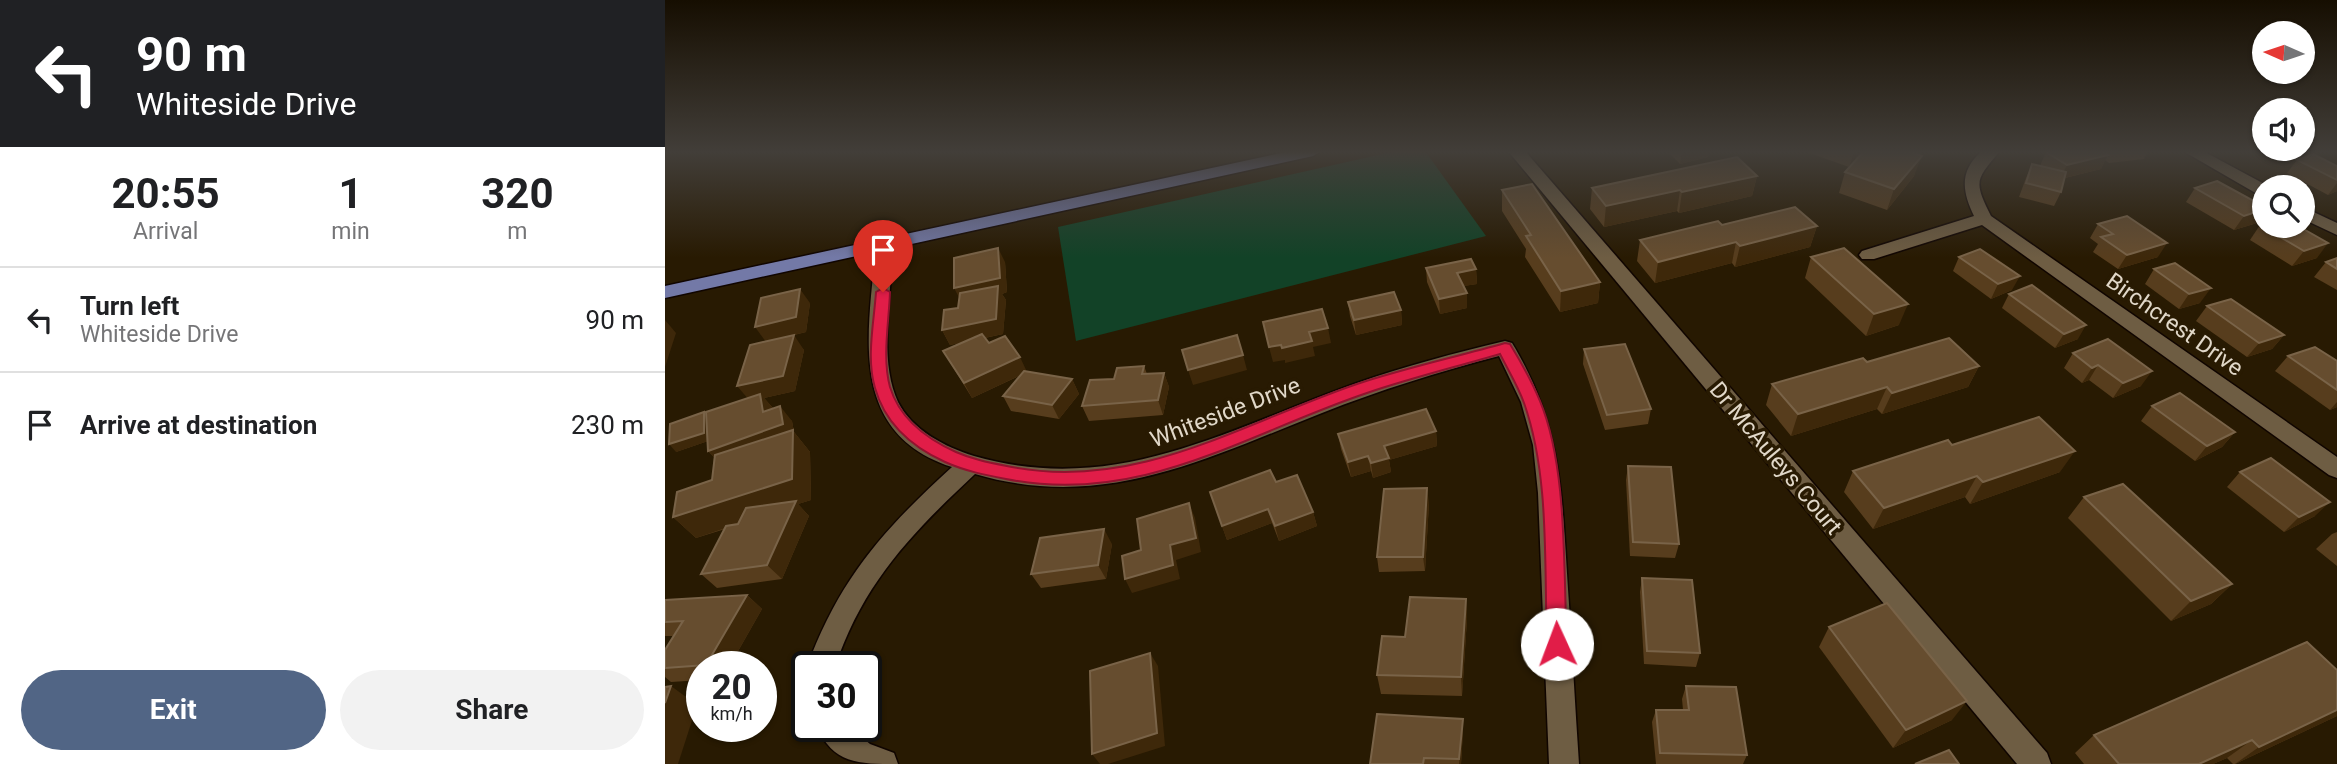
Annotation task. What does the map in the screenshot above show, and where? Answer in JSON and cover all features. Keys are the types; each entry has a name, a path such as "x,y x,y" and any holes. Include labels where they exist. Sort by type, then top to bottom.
{"main road":[{"path":"665,292 1137,187"}],"street":[{"name":"Dr McAuleys Court","path":"1546,187 2036,764"},
{"path":"1868,255 1984,219 1972,187"},
{"path":"2315,218 2337,230"},
{"name":"Birchcrest Drive","path":"1984,219 2337,469"},
{"name":"Whiteside Drive","path":"885,244 879,363 882,387 890,406 905,428 927,446 969,465 1031,477 1086,479 1129,474 1213,449 1362,389 1505,348 1532,402 1544,445 1550,493 1564,764"},
{"path":"827,651 836,626 879,559 929,502 969,465"},
{"path":"840,742 859,756 883,764"}],"green space":[{"path":"1237,187 1451,187 1486,236 1076,341 1058,227"}],"building":[{"path":"1534,187 1600,282 1561,291 1526,236 1531,235 1502,190"},
{"path":"1598,187 1707,187 1606,206 1592,188"},
{"path":"2040,187 2062,187 2061,192"},
{"path":"2227,187 2252,200 2252,213 2244,216 2195,188"},
{"path":"1795,207 1817,226 1740,246 1736,242 1658,262 1640,240 1718,221 1722,225"},
{"path":"2127,216 2167,243 2127,255 2101,237 2113,234 2098,224"},
{"path":"2315,236 2328,243 2304,251 2282,238 2315,238"},
{"path":"998,248 1000,278 954,288 954,258"},
{"path":"1844,248 1908,304 1874,314 1811,257"},
{"path":"1980,249 2020,276 1998,284 1959,257"},
{"path":"2337,258 2337,269 2326,262"},
{"path":"1471,259 1476,269 1457,273 1467,293 1439,299 1426,268"},
{"path":"2175,263 2211,288 2189,294 2154,269"},
{"path":"2032,285 2086,325 2064,334 2009,294"},
{"path":"998,286 996,319 942,330 944,310 958,308 960,293"},
{"path":"800,289 796,317 755,327 761,298"},
{"path":"1394,292 1401,310 1354,320 1348,302"},
{"path":"2231,299 2284,335 2259,343 2207,306"},
{"path":"1322,309 1328,328 1309,332 1312,341 1282,348 1281,345 1269,347 1263,322"},
{"path":"982,334 989,343 1005,336 1020,357 964,383 943,351"},
{"path":"794,335 783,376 737,386 750,345"},
{"path":"1237,335 1243,355 1188,370 1182,350"},
{"path":"1949,338 1979,366 1892,393 1887,387 1798,414 1772,384 1863,358 1867,362"},
{"path":"2108,339 2152,371 2123,383 2098,365 2092,368 2073,353"},
{"path":"1625,344 1651,409 1607,415 1584,349"},
{"path":"2315,347 2337,361 2337,390 2288,356"},
{"path":"1144,366 1142,374 1164,373 1158,400 1082,406 1090,380 1114,379 1117,368"},
{"path":"1024,371 1072,379 1052,405 1003,396"},
{"path":"2180,393 2235,432 2207,446 2152,406"},
{"path":"760,394 763,412 780,406 783,424 708,451 706,412"},
{"path":"1426,409 1436,431 1384,446 1389,458 1371,463 1368,456 1348,462 1338,434"},
{"path":"704,412 704,433 669,444 670,424"},
{"path":"2039,417 2075,451 1983,482 1977,476 1884,508 1853,471 1948,440 1952,445"},
{"path":"793,430 792,479 673,517 677,492 712,480 715,455"},
{"path":"2271,458 2330,502 2299,517 2240,472"},
{"path":"1628,466 1671,467 1679,544 1633,542"},
{"path":"1270,470 1276,482 1297,475 1313,512 1275,526 1268,509 1222,526 1210,492"},
{"path":"2123,484 2232,584 2191,601 2084,497"},
{"path":"1427,488 1423,557 1377,557 1384,489"},
{"path":"796,501 767,565 701,574 726,526 738,524 746,508"},
{"path":"1189,503 1196,538 1170,545 1173,565 1125,579 1122,556 1141,550 1137,519"},
{"path":"1104,529 1098,565 1031,574 1040,538"},
{"path":"1642,578 1692,580 1700,653 1647,651"},
{"path":"747,595 714,651 686,651 686,666 665,668 665,650 683,621 665,622 665,600"},
{"path":"1410,597 1466,599 1461,677 1377,675 1382,636 1405,637"},
{"path":"1887,603 1967,701 1906,730 1829,627"},
{"path":"2307,642 2337,670 2337,710 2259,747 2252,740 2199,764 2119,764 2094,735"},
{"path":"1150,653 1157,733 1092,754 1090,671"},
{"path":"671,686 665,703 665,687"},
{"path":"1686,686 1736,687 1747,755 1660,753 1656,710 1689,710"},
{"path":"1377,714 1463,719 1459,759 1424,758 1423,764 1370,764"},
{"path":"1949,750 1959,764 1915,764"}],"route":[{"path":"883,292 879,363 882,387 890,406 905,428 927,446 969,465 1031,477 1086,479 1129,474 1172,463 1362,389 1415,371 1505,348 1532,402 1544,445 1550,493 1557,644"}]}
